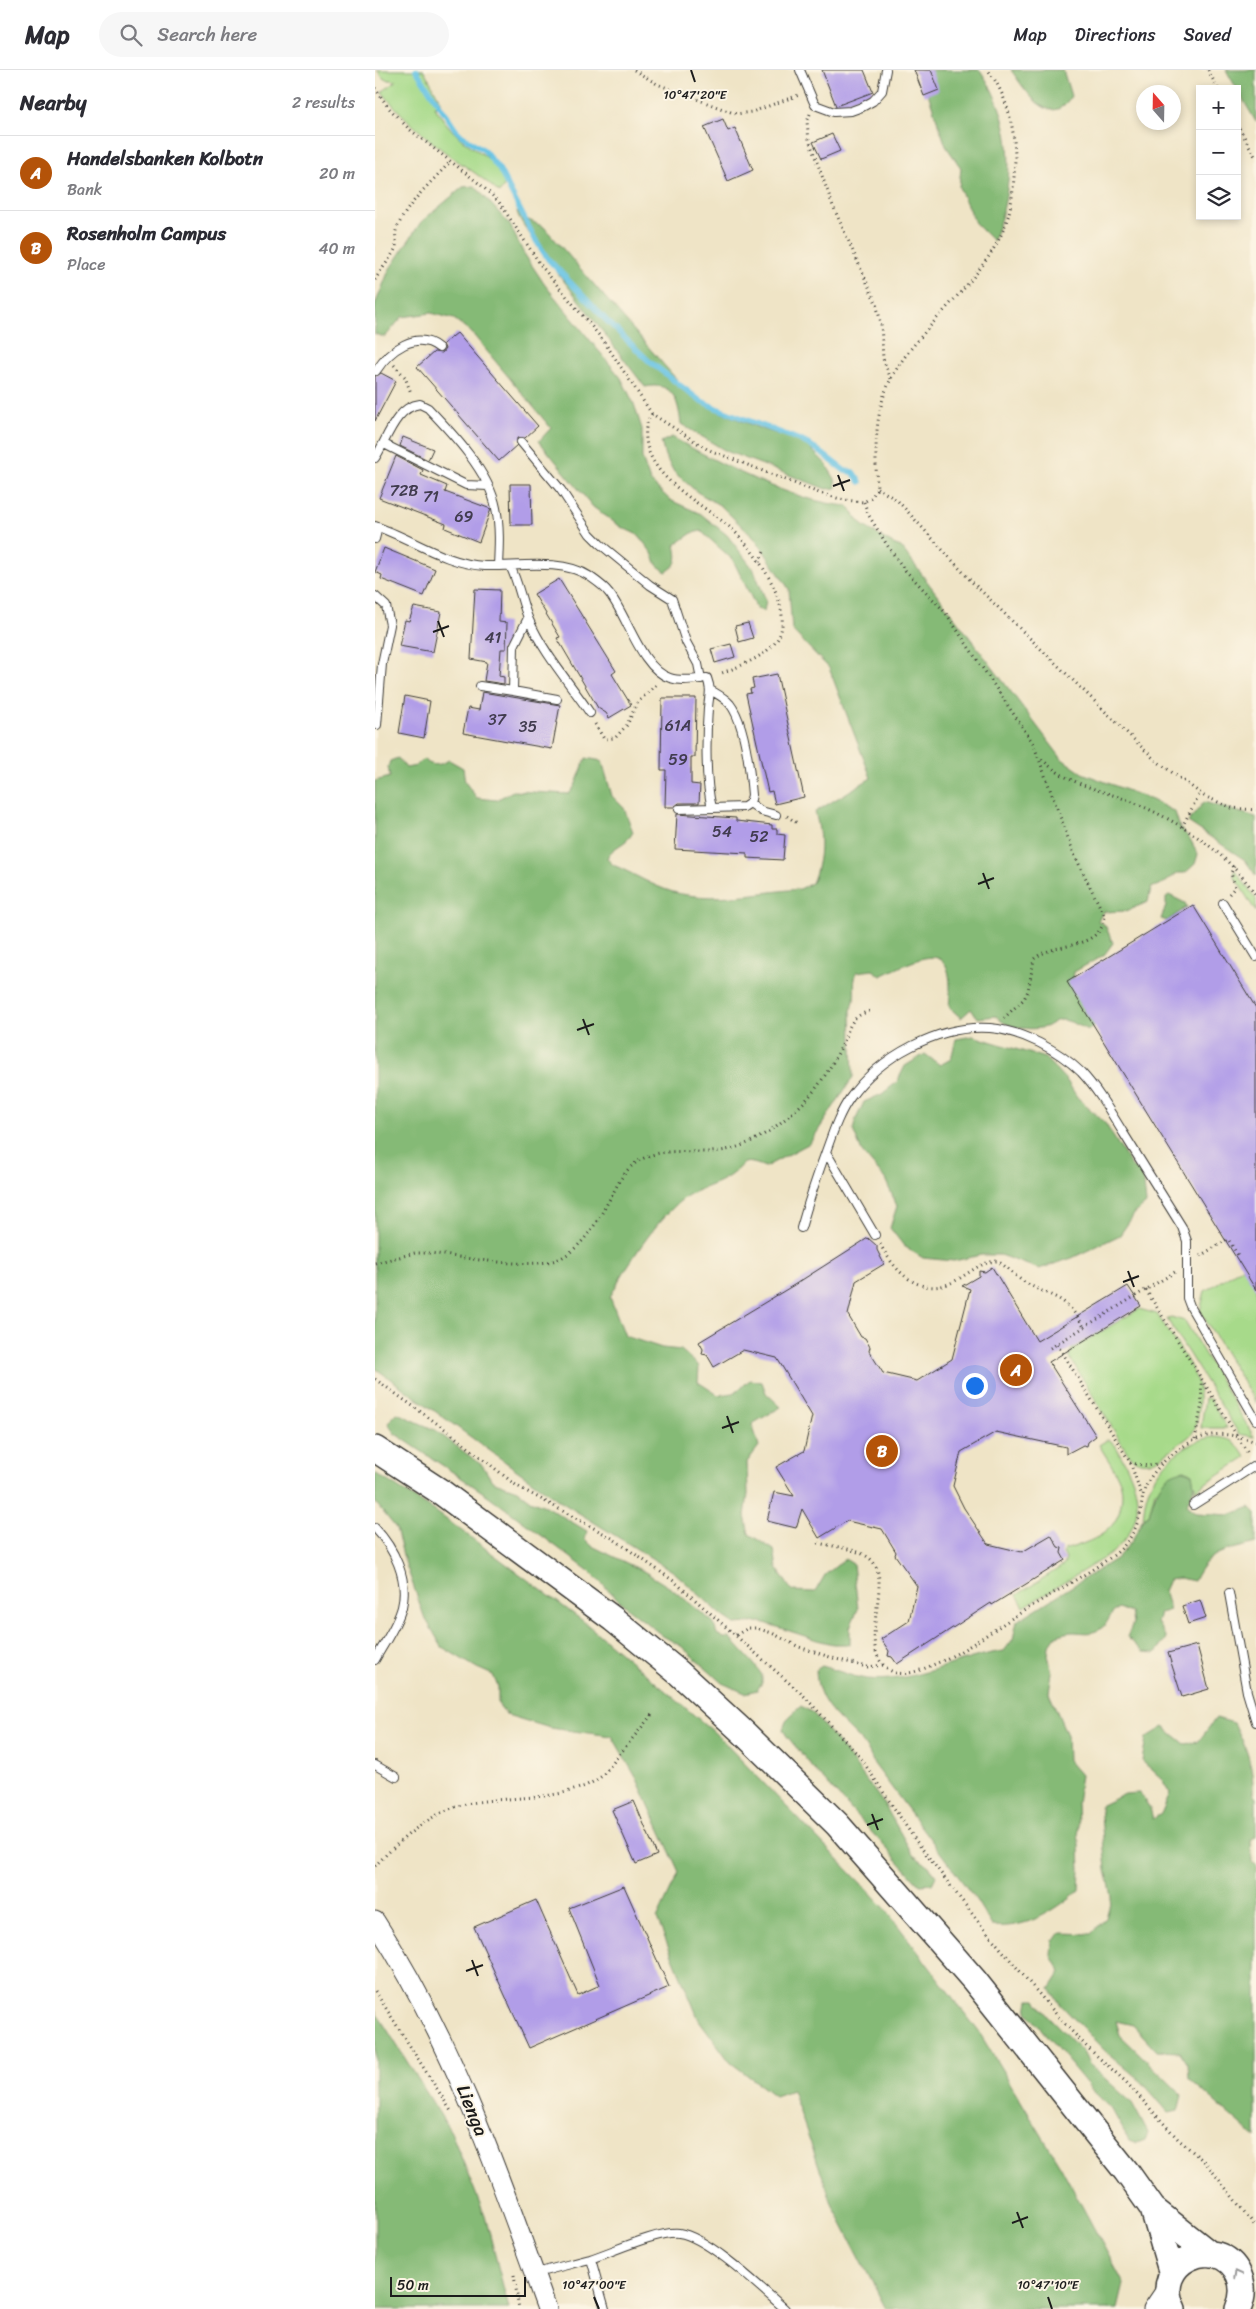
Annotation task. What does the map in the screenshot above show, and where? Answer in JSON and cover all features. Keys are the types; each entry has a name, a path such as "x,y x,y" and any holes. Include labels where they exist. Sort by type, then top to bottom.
{"main road":[{"path":"375,1449 441,1492 613,1619 679,1673 775,1762 856,1844 974,1980 1126,2170 1153,2209 1210,2254 1226,2260 1238,2273 1243,2290 1238,2309"},
{"path":"1153,2209 1171,2290"},
{"path":"1171,2290 1183,2260 1201,2254 1210,2254"}],"street":[{"name":"Lienga","path":"375,1921 421,1998 459,2075 484,2136 547,2309"},
{"path":"1153,2309 1171,2290"}],"lane":[{"path":"800,70 815,105 834,112 851,112 873,101 882,91 886,70"},
{"path":"376,371 385,358 409,343 426,340 439,348"},
{"path":"375,458 401,414 415,404 425,405 474,461 488,486 496,507 500,540 498,566"},
{"path":"521,442 561,490 590,534 650,585 672,599 686,642 704,678 712,691 726,700 735,712 741,730 751,782 752,795 750,804"},
{"path":"384,444 466,485 488,486"},
{"path":"375,539 376,526 461,562 498,566 564,567 582,572 609,593 648,660 664,675 680,680 704,678"},
{"path":"510,566 517,579 528,618 565,680 590,713"},
{"path":"375,596 386,606 391,625 379,659 377,725"},
{"path":"513,690 514,646 528,618"},
{"path":"480,686 513,690 557,700"},
{"path":"712,691 708,708 708,786 712,808"},
{"path":"679,809 744,807 750,804"},
{"path":"750,804 761,811 776,815"},
{"path":"1223,902 1256,957"},
{"path":"801,1228 838,1118 862,1082 877,1069 915,1046 937,1036 958,1031 992,1028 1017,1035 1052,1050 1081,1073 1102,1099 1182,1227 1187,1241 1187,1298 1189,1306 1256,1420"},
{"path":"826,1152 875,1235"},
{"path":"1193,1506 1254,1461"},
{"path":"375,1528 389,1546 396,1560 403,1591 402,1607 394,1627 375,1660"},
{"path":"1229,1593 1247,1692 1256,1722"},
{"path":"375,1765 396,1777"},
{"path":"535,2274 591,2259 658,2236 678,2233 702,2244 718,2255 785,2309"},
{"path":"591,2259 605,2309"}],"path":[{"path":"634,70 657,84 736,114 752,112 809,92"},
{"path":"375,88 396,116 450,162 481,185 499,202 542,267 603,340 652,414 707,449 819,493 844,500 864,502 872,497 877,488 880,414 891,379 921,337 979,268 998,241 1008,219 1014,180 1014,141 1001,89 988,70"},
{"path":"1208,70 1216,85"},
{"path":"815,105 807,122 809,140 833,206 876,303 881,324 883,359 891,379"},
{"path":"1240,130 1256,158"},
{"path":"375,280 394,251 397,228 407,210 422,190 450,162"},
{"path":"393,363 405,377 415,404"},
{"path":"652,414 647,423 647,445 658,467 688,498 733,530 759,562 774,588 781,607 782,623 779,636 773,646 761,654 704,678"},
{"path":"877,488 897,500 972,582 1110,718 1154,758 1199,793 1232,808 1256,810"},
{"path":"864,502 868,514 887,545 904,569 945,612 1033,743 1040,757 1074,854 1105,917 1103,928 1081,943 1036,956 1032,963 1029,992 1024,999 992,1028"},
{"path":"759,562 765,550"},
{"path":"601,732 604,739 609,740 621,733 637,703 649,693 664,675"},
{"path":"1040,757 1050,767 1069,780 1131,802 1182,826 1233,866 1256,895"},
{"path":"1182,826 1191,813 1199,793"},
{"path":"1233,866 1231,873 1233,881"},
{"path":"375,1263 415,1253 529,1263 561,1258 575,1249 592,1228 621,1177 631,1165 657,1153 671,1151 723,1152 742,1147 775,1127 810,1095 825,1073 856,1017 873,1010"},
{"path":"875,1235 888,1260 900,1274 909,1280 923,1286 941,1286 953,1282 978,1266 997,1261 1025,1282 1061,1299 1075,1312 1084,1327"},
{"path":"1146,1290 1236,1436 1254,1461"},
{"path":"1050,1348 1135,1297"},
{"path":"1057,1344 1130,1462 1142,1496"},
{"path":"375,1378 442,1426 517,1486 611,1538 675,1582 805,1696 840,1733 866,1765 916,1841 980,1924 1061,2020 1087,2047 1125,2081 1178,2139 1201,2158 1256,2228"},
{"path":"1195,1439 1202,1404 1201,1379"},
{"path":"819,1543 863,1554 870,1558 877,1568 879,1578 875,1635 877,1651 884,1665 892,1671 901,1674 941,1661 1104,1562 1123,1548 1130,1538 1139,1517 1142,1496 1149,1480 1161,1463 1195,1439 1213,1434 1236,1436 1256,1442"},
{"path":"1130,1462 1148,1466 1161,1463"},
{"path":"736,1635 748,1628 756,1628 772,1633 799,1647 836,1659 867,1667 884,1665"},
{"path":"375,1866 410,1834 432,1819 461,1805 572,1791 592,1784 602,1776 654,1712"},
{"path":"375,1991 452,2113"},
{"path":"513,2270 519,2309"}],"green space":[{"path":"377,70 424,70 441,102 442,105 439,107 434,106 442,118 459,137 493,163 503,177 505,185 499,193 406,119 382,92 396,81 384,79"},
{"path":"920,70 980,70 992,90 1006,132 1009,154 1006,198 993,241 975,223 959,187 961,168 946,146"},
{"path":"1011,70 1063,70 1071,96 1063,106 1055,110 1046,108 1030,96"},
{"path":"1226,70 1256,70 1256,122 1241,96 1241,85 1235,85"},
{"path":"475,186 510,225 523,252 545,285 621,378 634,404 642,429 642,458 650,481 670,500 701,514 727,535 754,570 766,601 764,611 757,609 733,560 701,531 692,533 675,545 677,554 675,564 666,572 657,565 652,553 638,535 621,527 593,507 539,441 551,428 471,332 454,319 431,313 402,317 385,337 375,334 375,305 389,270 421,222 463,187"},
{"path":"517,211 524,218 544,227 684,388 718,411 759,428 805,443 825,463 835,479 836,488 826,489 726,451 681,424 673,395 662,387 645,387 538,247"},
{"path":"672,437 734,470 781,490 827,503 848,506 862,525 901,547 1062,759 1082,773 1152,800 1175,812 1180,828 1190,839 1198,854 1195,864 1185,873 1177,873 1166,882 1151,888 1148,902 1126,911 1103,912 1098,921 1105,925 1113,943 1104,955 1074,972 1073,982 1096,1024 1089,1030 1063,1020 1039,1028 1012,1026 996,1016 978,1018 971,1009 961,1018 949,1007 950,985 948,970 943,961 935,957 912,962 881,976 873,970 857,972 851,1010 853,1077 810,1143 765,1167 750,1163 743,1164 726,1178 684,1198 663,1218 643,1244 610,1297 625,1336 662,1348 681,1350 699,1366 698,1382 718,1395 734,1393 750,1380 762,1382 766,1393 781,1407 752,1424 759,1446 747,1462 748,1494 745,1516 749,1534 774,1550 777,1568 792,1591 815,1592 825,1575 845,1559 853,1564 858,1609 850,1627 850,1644 833,1644 817,1640 762,1622 735,1624 723,1616 674,1572 561,1502 375,1368 375,781 390,777 388,767 390,761 398,758 406,768 416,766 423,759 436,765 449,760 463,768 465,782 477,798 496,800 513,791 569,794 575,786 586,758 602,761 612,796 624,808 633,832 607,858 613,865 650,883 673,892 704,897 737,896 800,889 812,883 818,865 820,848 815,812 871,778 829,668 792,630 789,589 757,541 721,506 697,492 674,472 665,456 661,442"},
{"path":"1204,802 1256,817 1256,876 1245,860 1188,822"},
{"path":"1235,870 1256,899 1256,912 1234,876"},
{"path":"1169,895 1185,903 1187,907 1167,921 1161,919 1166,906 1166,897"},
{"path":"973,1036 1045,1058 1067,1081 1077,1097 1105,1123 1132,1167 1143,1173 1146,1204 1135,1213 1120,1235 1072,1258 1039,1269 1000,1255 981,1255 954,1261 923,1258 904,1246 890,1228 897,1206 885,1179 862,1152 853,1130 856,1119 864,1102 882,1094 897,1082 905,1066 925,1054 940,1065 951,1059 956,1039"},
{"path":"1256,1259 1256,1403 1200,1311 1205,1291"},
{"path":"1139,1309 1157,1314 1192,1370 1198,1386 1199,1397 1197,1422 1193,1432 1185,1440 1157,1459 1145,1463 1139,1462 1127,1452 1069,1356 1072,1349"},
{"path":"1171,1317 1185,1321 1254,1437 1239,1434 1167,1319"},
{"path":"1205,1398 1210,1399 1227,1428 1201,1428"},
{"path":"397,1413 435,1430 483,1466 492,1481 517,1490 530,1500 545,1506 587,1531 585,1539 592,1546 645,1572 672,1589 713,1622 717,1634 724,1638 730,1638 754,1664 762,1675 762,1683 757,1690 745,1693 722,1683 681,1646 663,1636 626,1607 589,1571 490,1497 394,1433 388,1423"},
{"path":"1213,1437 1224,1438 1233,1442 1246,1457 1195,1490 1195,1484 1155,1491 1149,1515 1143,1518 1148,1491 1166,1463 1174,1455 1193,1443"},
{"path":"1107,1440 1115,1446 1134,1482 1137,1507 1130,1531 1123,1542 1112,1553 1024,1607 1017,1595 1064,1565 1066,1559 1063,1553 1064,1550 1098,1537 1112,1526 1117,1518 1121,1502 1121,1485 1116,1472 1099,1445"},
{"path":"1185,1470 1192,1474 1194,1483 1192,1494 1186,1505 1196,1513 1230,1515 1250,1507 1256,1513 1256,1543 1219,1553 1212,1557 1194,1581 1180,1578 1169,1580 1164,1591 1170,1610 1160,1613 1157,1622 1166,1638 1156,1653 1143,1652 1127,1637 1133,1623 1131,1613 1118,1608 1097,1631 1090,1633 1070,1632 1056,1636 1049,1646 1048,1655 1052,1672 1049,1693 1067,1735 1068,1760 1081,1775 1077,1803 1079,1890 1049,1912 1028,1922 1016,1925 992,1926 976,1900 874,1764 865,1745 826,1703 817,1682 816,1670 822,1666 867,1679 902,1678 1004,1651 1013,1639 1017,1621 1117,1558 1132,1541 1143,1518 1149,1515 1156,1492 1164,1480 1170,1475"},
{"path":"375,1473 435,1511 583,1621 714,1732 883,1906 979,2032 1061,2167 1124,2284 1118,2309 889,2309 885,2307 833,2206 792,2090 775,2096 730,2062 699,2020 657,1919 679,1872 637,1779 612,1736 550,1728 507,1715 498,1704 498,1687 493,1675 477,1668 442,1647 424,1616 404,1559 396,1528 375,1502"},
{"path":"801,1706 813,1713 884,1804 913,1855 929,1866 936,1876 932,1884 920,1885 814,1769 786,1735 783,1729 787,1719"},
{"path":"1216,1718 1234,1723 1246,1748 1252,1775 1253,1794 1256,1798 1256,1836 1251,1840 1252,1862 1256,1866 1256,2138 1189,2079 1188,2064 1180,2052 1157,2051 1133,2025 1116,2021 1120,2035 1182,2095 1178,2111 1169,2113 1142,2082 1103,2049 1061,2005 1050,1989 1061,1972 1052,1956 1053,1940 1061,1933 1091,1934 1106,1918 1112,1896 1106,1870 1100,1806 1125,1794 1139,1793 1150,1808 1153,1819 1161,1814 1170,1793 1161,1778 1142,1761 1146,1738 1164,1727 1185,1744 1198,1742"},
{"path":"1029,2000 1036,2000 1047,2015 1083,2052 1089,2064 1132,2103 1148,2133 1145,2140 1137,2143 1129,2140 1111,2108 1092,2090 1027,2012"},
{"path":"375,2010 451,2132 485,2216 509,2309 375,2309"}],"building":[{"path":"822,70 864,70 873,92 836,106"},
{"path":"914,70 931,70 939,90 924,96"},
{"path":"723,119 728,131 735,128 753,170 728,181 704,127"},
{"path":"832,134 840,151 821,159 813,142"},
{"path":"457,333 538,426 525,438 517,438 517,445 499,461 417,367 434,352 442,353 445,349 443,344"},
{"path":"381,373 396,381 375,421 375,376"},
{"path":"403,437 433,449 428,460 400,446"},
{"path":"396,456 423,470 421,475 447,486 445,492 491,509 479,542 445,528 446,524 379,498"},
{"path":"510,484 531,484 532,525 511,525"},
{"path":"384,548 435,569 424,596 381,579 382,575 375,572"},
{"path":"559,579 616,671 612,674 631,705 609,718 606,713 598,708 557,638 560,637 534,594"},
{"path":"475,589 500,590 499,622 507,623 506,649 501,649 499,676 504,677 504,684 484,681 487,662 471,659"},
{"path":"414,607 441,612 433,652 399,646 405,620 409,621"},
{"path":"748,623 753,638 739,642 735,626"},
{"path":"731,644 735,657 715,663 711,649"},
{"path":"777,674 804,797 775,804 772,791 768,792 746,694 751,693 750,689 754,688 752,679"},
{"path":"482,692 560,705 552,749 463,733 468,708 479,710"},
{"path":"405,696 430,701 424,738 399,733"},
{"path":"662,698 696,698 695,757 691,757 691,784 700,785 699,803 679,803 674,807 665,807 666,770 661,770"},
{"path":"677,814 736,818 736,821 772,825 772,829 777,829 777,834 785,835 783,860 747,858 747,853 675,849"},
{"path":"1193,905 1256,1008 1256,1290 1067,982"},
{"path":"868,1238 877,1246 884,1264 856,1281 848,1315 861,1337 865,1338 870,1347 869,1351 883,1373 917,1381 952,1359 970,1289 962,1286 979,1276 979,1271 985,1272 992,1267 1037,1341 1128,1286 1141,1306 1049,1362 1096,1436 1088,1442 1087,1446 1083,1445 1066,1454 1066,1447 996,1432 961,1452 953,1486 964,1508 988,1544 1022,1552 1051,1535 1058,1547 1062,1548 1061,1553 1065,1560 992,1605 991,1603 897,1664 892,1657 888,1656 889,1651 881,1639 909,1621 917,1586 895,1555 896,1552 882,1529 847,1521 819,1538 802,1509 796,1528 767,1521 774,1492 794,1496 776,1467 804,1451 812,1416 777,1358 743,1350 714,1367 707,1355 702,1354 703,1349 699,1342"},
{"path":"1200,1600 1206,1618 1188,1624 1182,1606"},
{"path":"1197,1645 1209,1689 1182,1697 1168,1653"},
{"path":"634,1801 657,1855 636,1864 612,1810"},
{"path":"624,1886 669,1987 529,2048 474,1927 536,1900 578,1995 600,1985 569,1908"}],"waterway":[{"path":"416,70 456,130 484,150 499,169 535,239 548,259 606,320 650,362 699,400 800,440 815,448 845,471 853,472 860,482"}],"place":[{"name":"Handelsbanken Kolbotn","path":"1016,1370"},
{"name":"Rosenholm Campus","path":"882,1451"}]}
